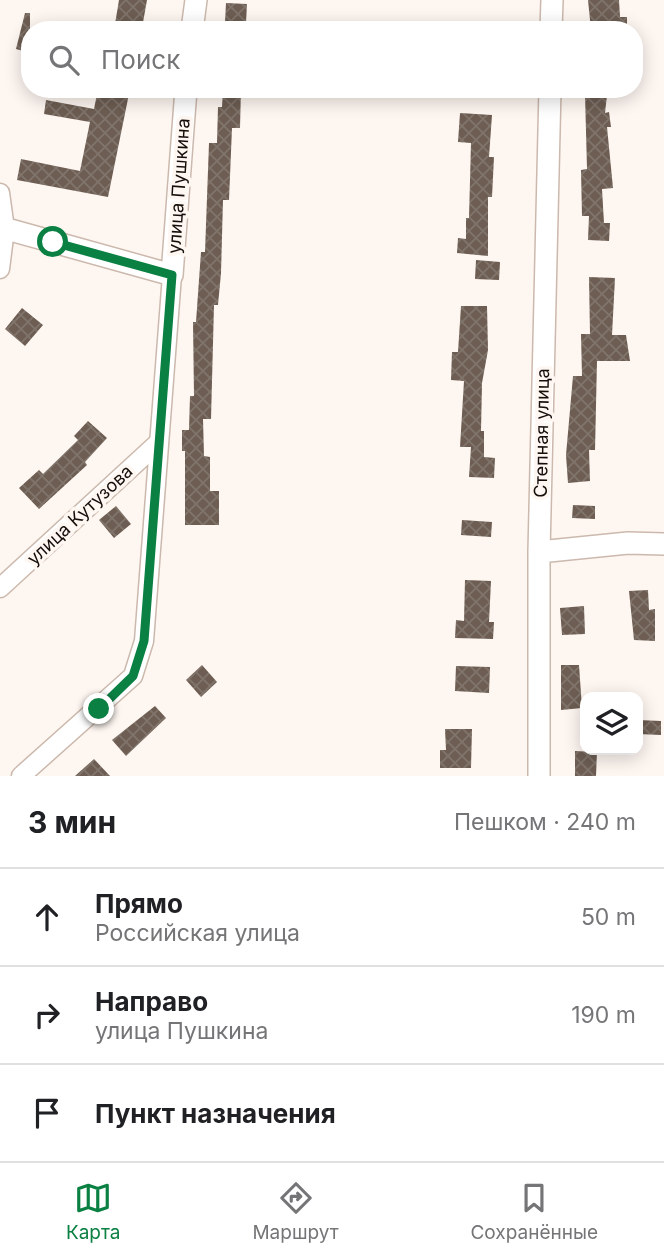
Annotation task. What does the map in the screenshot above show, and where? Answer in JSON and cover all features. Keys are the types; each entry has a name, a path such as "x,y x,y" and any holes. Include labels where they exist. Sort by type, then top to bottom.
{"street":[{"path":"193,21 196,0"},
{"path":"551,21 552,0"},
{"name":"улица Пушкина","path":"21,776 133,676 144,641 185,98"},
{"name":"Степная улица","path":"538,776 539,552 550,98"},
{"path":"0,192 3,228 0,269"},
{"path":"3,228 172,275"},
{"name":"улица Кутузова","path":"0,588 159,442"},
{"path":"539,552 628,543 664,544"}],"building":[{"path":"119,0 147,0 143,21 116,21"},
{"path":"588,0 619,0 620,17 627,17 627,21 590,21"},
{"path":"226,3 247,4 246,21 225,21"},
{"path":"25,13 30,13 30,21 23,21"},
{"path":"21,29 21,50 16,49"},
{"path":"96,98 128,98 108,197 17,180 21,159 80,171 90,122 44,114 46,100 94,109"},
{"path":"222,98 241,98 240,128 232,128 229,200 223,200 221,273 218,305 214,305 211,419 203,419 204,456 210,457 210,491 219,491 219,525 185,525 185,451 182,451 182,430 189,430 190,396 194,396 193,322 196,322 201,252 205,252 209,143 217,143 218,107 222,107"},
{"path":"585,98 607,98 605,113 609,112 611,127 607,127 613,188 602,189 604,223 610,223 609,241 588,240 589,216 582,216 581,170 587,169"},
{"path":"460,113 492,115 489,157 494,157 492,197 488,197 488,256 457,253 458,238 466,239 466,218 469,218 471,143 458,142"},
{"path":"476,260 500,262 499,280 475,279"},
{"path":"589,277 615,278 612,335 626,335 630,361 597,361 595,450 589,450 590,481 568,483 566,455 573,376 582,376 581,334 590,334"},
{"path":"461,306 487,306 488,350 482,383 481,431 484,431 484,457 495,458 494,478 469,477 471,447 460,447 464,381 451,380 452,352 458,352"},
{"path":"22,308 43,325 25,346 5,329"},
{"path":"88,421 107,438 85,462 87,465 39,509 19,488 39,470 43,474 78,440 74,436"},
{"path":"573,505 595,506 595,519 572,518"},
{"path":"116,506 131,524 114,538 99,520"},
{"path":"462,520 492,522 491,537 461,535"},
{"path":"465,580 491,581 489,622 494,622 493,639 455,638 456,620 464,621"},
{"path":"648,590 649,610 655,609 655,641 634,640 629,591"},
{"path":"584,606 585,634 562,635 560,608"},
{"path":"202,665 217,682 201,697 186,680"},
{"path":"561,665 579,665 580,708 561,710"},
{"path":"456,666 490,667 489,693 455,691"},
{"path":"155,706 166,718 126,756 112,740"},
{"path":"643,720 661,721 661,735 643,734"},
{"path":"445,729 472,729 471,768 440,768 440,750 446,750"},
{"path":"575,751 580,751 580,755 597,755 596,776 575,776"},
{"path":"94,759 110,776 75,776"}],"route":[{"path":"53,242 172,275 144,641 133,676 99,709"}]}
